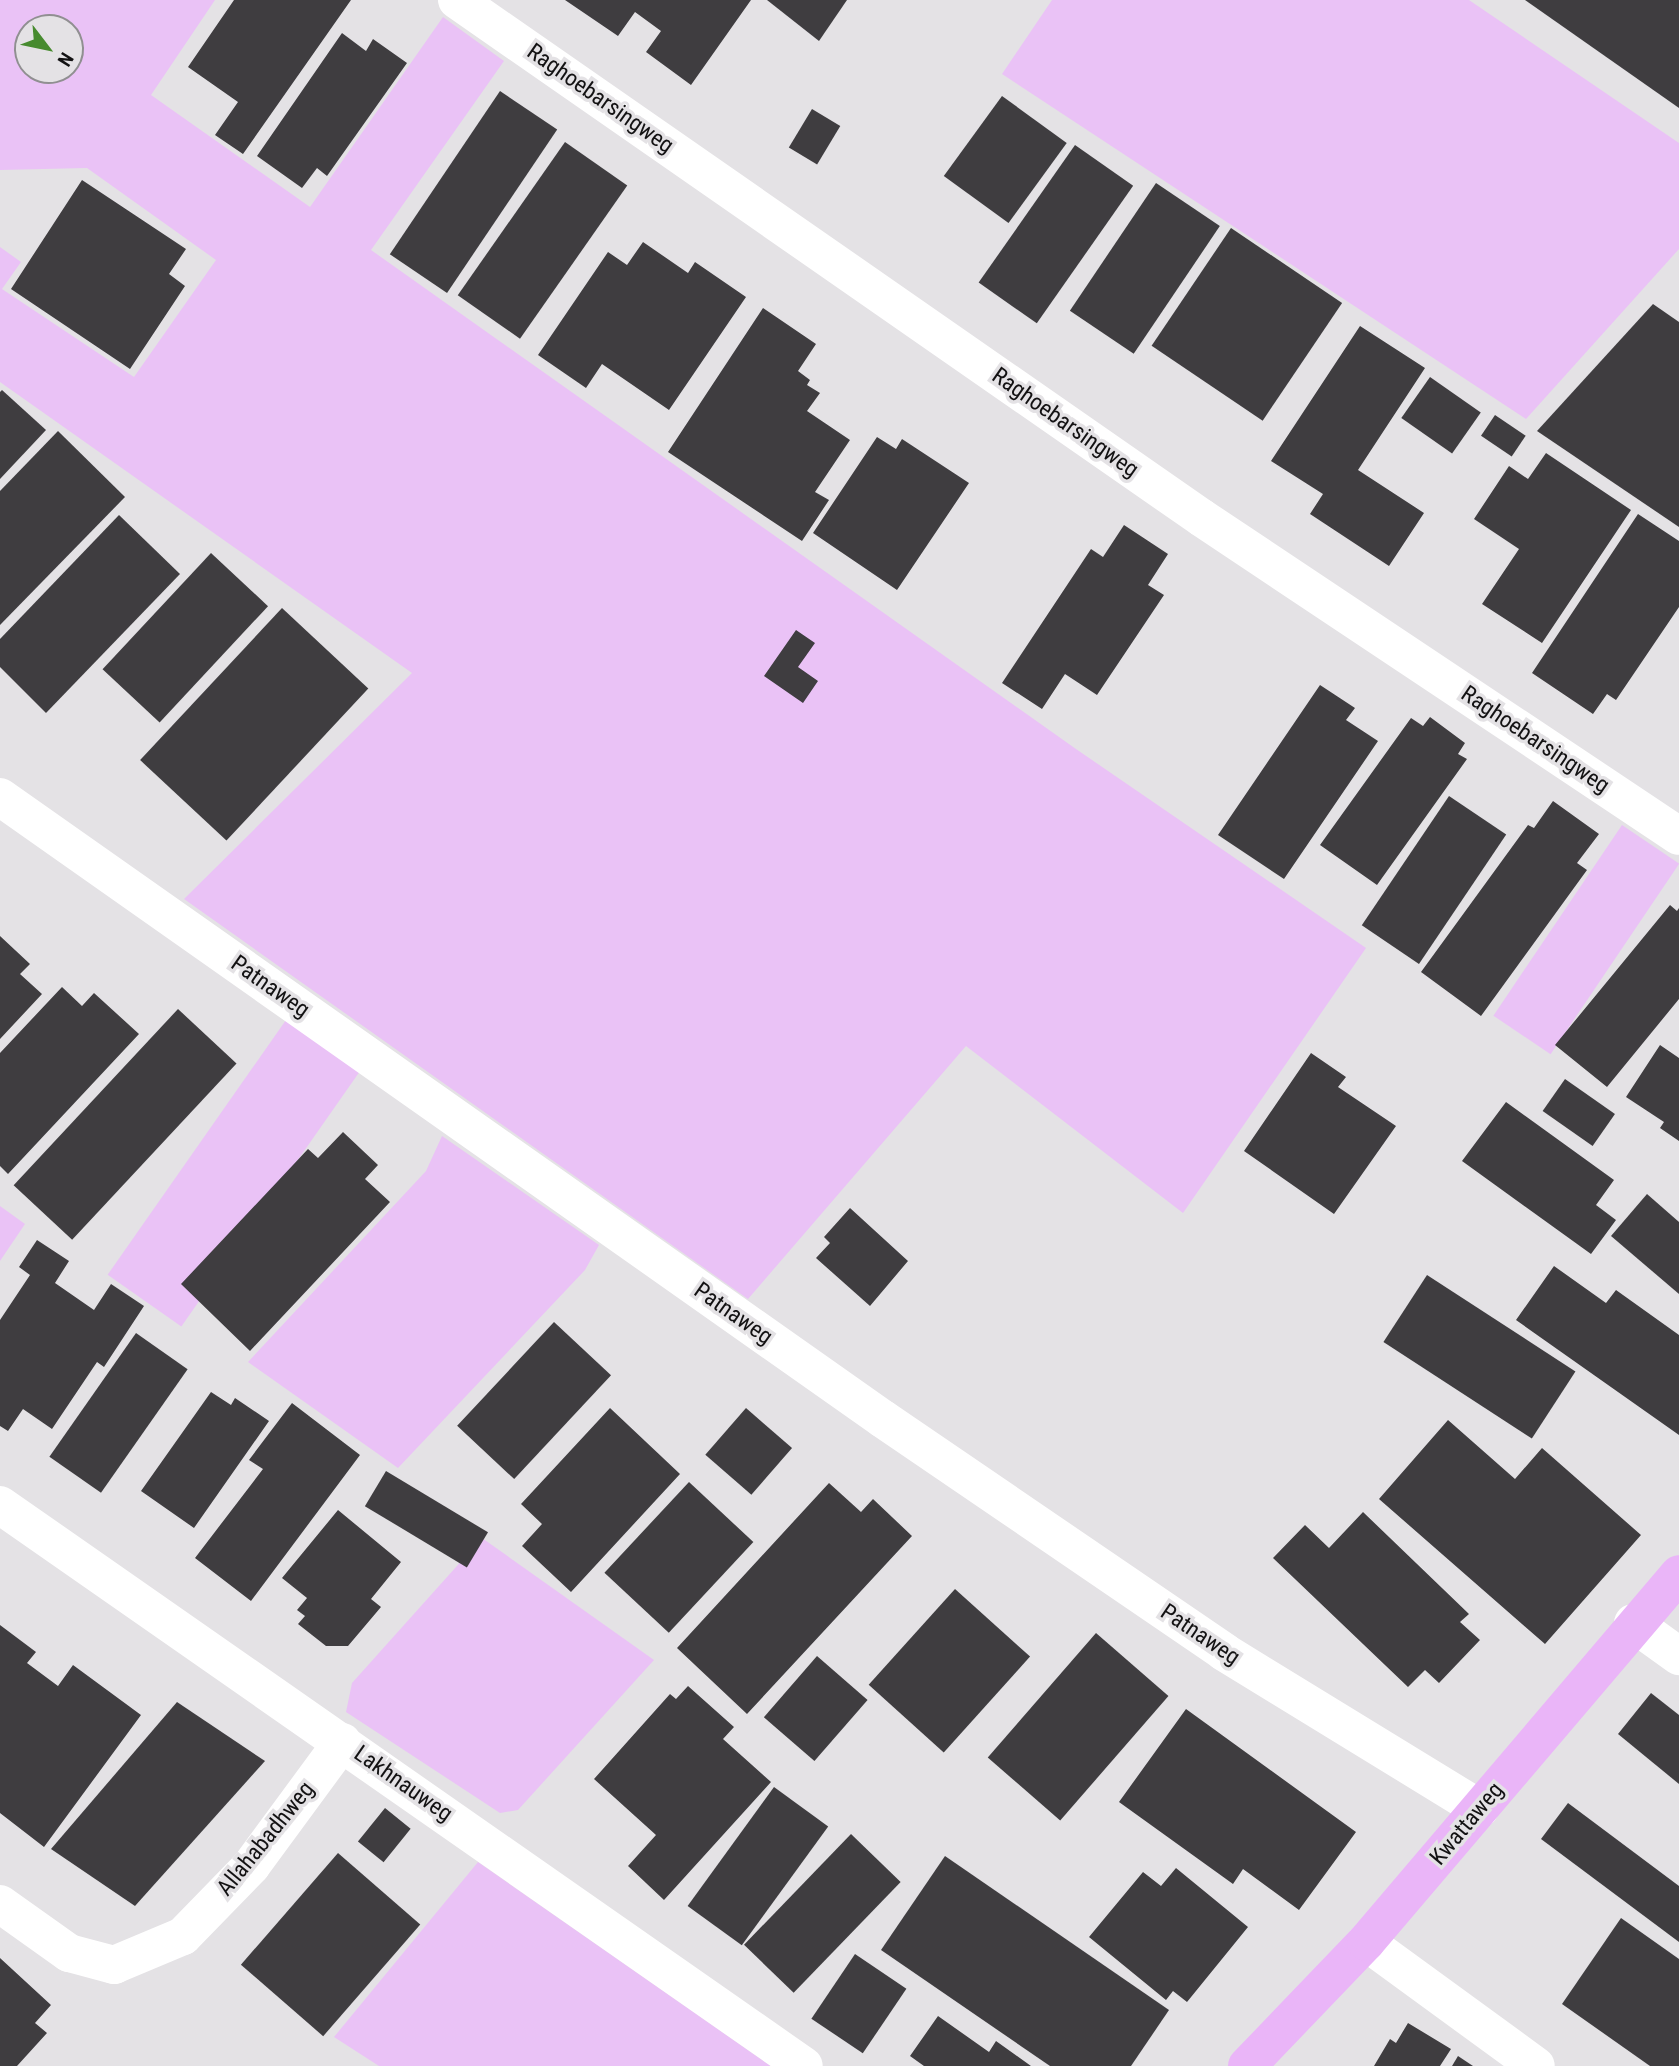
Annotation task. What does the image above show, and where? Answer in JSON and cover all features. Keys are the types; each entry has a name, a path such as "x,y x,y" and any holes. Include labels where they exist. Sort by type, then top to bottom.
{"main road":[{"name":"Kwattaweg","path":"1247,2066 1366,1942 1633,1623 1679,1574"}],"street":[{"name":"Raghoebarsingweg","path":"457,0 1202,518 1679,836"},
{"name":"Patnaweg","path":"0,797 917,1443 1224,1652 1480,1809"},
{"name":"Lakhnauweg","path":"0,1504 804,2066"},
{"path":"1633,1623 1679,1656"},
{"name":"Allahabadhweg","path":"0,1904 69,1953 114,1965 183,1936 251,1866 342,1742"},
{"path":"1366,1942 1536,2066"}],"shaded area":[{"path":"0,0 215,0 151,95 310,207 443,17 504,61 371,250 1076,749 1366,948 1183,1213 966,1046 748,1299 184,899 412,673 0,382 0,247 21,262 2,289 134,377 216,260 87,168 0,170"},
{"path":"1052,0 1469,0 1679,143 1679,249 1526,419 1002,74"},
{"path":"1622,825 1679,864 1551,1054 1493,1016"},
{"path":"286,1020 360,1072 181,1326 108,1275"},
{"path":"442,1136 599,1245 585,1270 398,1468 248,1362 426,1171"},
{"path":"0,1206 25,1224 0,1261"},
{"path":"482,1538 654,1660 518,1810 500,1813 346,1712 352,1683"},
{"path":"478,1862 771,2066 379,2066 334,2037"}],"building":[{"path":"234,0 351,0 243,154 215,135 238,102 188,67"},
{"path":"565,0 751,0 691,85 646,52 661,31 635,12 618,36"},
{"path":"767,0 847,0 819,41"},
{"path":"1525,0 1679,0 1679,108"},
{"path":"342,33 366,51 373,39 407,63 327,176 317,168 302,188 257,156"},
{"path":"500,91 557,130 447,293 390,254"},
{"path":"1002,96 1067,143 1009,223 944,176"},
{"path":"812,109 840,126 817,165 789,148"},
{"path":"565,142 627,186 520,339 458,295"},
{"path":"1075,145 1133,186 1037,323 979,283"},
{"path":"82,180 186,249 169,274 185,286 130,369 11,289"},
{"path":"1156,183 1220,226 1134,354 1070,311"},
{"path":"1231,228 1342,303 1263,421 1152,346"},
{"path":"643,242 688,273 695,262 746,297 669,410 602,364 586,388 538,355 608,252 627,265"},
{"path":"1653,304 1679,322 1679,527 1537,431"},
{"path":"763,308 816,344 798,371 810,380 807,385 820,393 807,411 850,440 815,492 829,500 802,541 668,452"},
{"path":"1360,326 1425,368 1358,470 1424,513 1389,566 1310,514 1323,494 1271,461"},
{"path":"1430,377 1481,413 1452,454 1401,418"},
{"path":"2,390 46,430 0,479 0,392"},
{"path":"1495,415 1526,436 1512,456 1481,436"},
{"path":"58,431 125,497 0,625 0,491"},
{"path":"877,437 896,449 902,439 969,483 897,590 813,533"},
{"path":"1546,453 1631,510 1542,643 1482,604 1519,549 1474,519 1509,466 1528,479"},
{"path":"1638,514 1679,541 1679,607 1616,700 1607,694 1593,714 1532,673"},
{"path":"119,515 180,574 46,713 0,667 0,639"},
{"path":"1124,525 1168,554 1148,585 1164,595 1097,695 1065,674 1042,709 1002,683 1091,549 1103,557"},
{"path":"211,553 268,606 160,722 103,669"},
{"path":"282,608 368,688 226,841 140,760"},
{"path":"796,630 815,643 798,667 818,681 803,703 764,676"},
{"path":"1320,685 1355,708 1346,720 1378,741 1284,879 1218,835"},
{"path":"1430,717 1465,743 1458,754 1467,759 1377,885 1320,845 1411,718 1423,726"},
{"path":"1449,796 1506,835 1419,964 1362,925"},
{"path":"1553,801 1599,834 1577,863 1587,870 1481,1016 1421,972 1528,825 1534,828"},
{"path":"1670,905 1677,911 1679,908 1679,999 1607,1087 1555,1045"},
{"path":"0,936 30,964 20,974 42,994 0,1039"},
{"path":"62,987 82,1006 94,993 139,1034 8,1174 0,1166 0,1053"},
{"path":"178,1009 237,1064 72,1240 14,1185"},
{"path":"1660,1045 1679,1058 1679,1141 1660,1128 1664,1122 1626,1097"},
{"path":"1311,1053 1346,1077 1338,1087 1396,1126 1334,1214 1244,1151"},
{"path":"1565,1079 1615,1114 1593,1146 1543,1111"},
{"path":"1506,1102 1614,1180 1596,1205 1616,1220 1591,1254 1462,1161"},
{"path":"343,1132 378,1165 365,1179 390,1202 250,1351 181,1284 308,1149 318,1158"},
{"path":"1647,1194 1679,1222 1679,1294 1611,1236"},
{"path":"850,1208 908,1261 870,1306 816,1258 830,1243 824,1237"},
{"path":"37,1240 69,1261 55,1283 94,1310 111,1284 144,1306 104,1367 97,1362 52,1429 23,1409 8,1431 0,1426 0,1320 30,1275 19,1267"},
{"path":"1554,1266 1606,1303 1616,1290 1679,1335 1679,1435 1516,1320"},
{"path":"1427,1275 1575,1371 1532,1438 1383,1342"},
{"path":"554,1322 611,1375 514,1479 457,1426"},
{"path":"136,1333 188,1369 101,1493 49,1457"},
{"path":"211,1392 231,1405 235,1398 269,1421 194,1528 141,1491"},
{"path":"292,1403 360,1455 251,1601 195,1558 263,1469 249,1460"},
{"path":"610,1408 680,1474 571,1592 522,1546 542,1524 521,1504"},
{"path":"746,1408 792,1448 751,1495 705,1455"},
{"path":"1448,1420 1515,1479 1542,1448 1641,1535 1545,1644 1379,1499"},
{"path":"386,1471 488,1532 467,1567 365,1506"},
{"path":"689,1482 753,1542 669,1633 604,1573"},
{"path":"829,1483 861,1512 873,1499 912,1536 747,1714 677,1648"},
{"path":"338,1510 401,1562 371,1599 381,1607 348,1646 326,1646 298,1624 305,1616 297,1610 307,1598 282,1578"},
{"path":"1363,1512 1469,1614 1460,1622 1480,1640 1439,1683 1425,1670 1408,1687 1273,1558 1305,1525 1329,1548"},
{"path":"955,1589 1030,1657 944,1752 869,1685"},
{"path":"0,1625 36,1652 27,1663 58,1686 73,1665 141,1715 44,1847 0,1813"},
{"path":"1096,1633 1168,1696 1060,1821 988,1758"},
{"path":"817,1656 868,1700 814,1761 764,1717"},
{"path":"688,1686 734,1727 723,1739 771,1782 664,1900 628,1866 656,1835 594,1779 670,1694 676,1699"},
{"path":"1651,1693 1679,1715 1679,1784 1618,1734"},
{"path":"177,1702 265,1761 135,1906 51,1849"},
{"path":"1186,1709 1356,1832 1299,1910 1243,1869 1233,1884 1119,1802"},
{"path":"774,1787 828,1826 742,1945 688,1906"},
{"path":"1568,1803 1679,1886 1679,1942 1541,1839"},
{"path":"385,1808 411,1829 384,1862 358,1841"},
{"path":"851,1834 901,1882 794,1993 744,1945"},
{"path":"338,1853 420,1925 323,2036 241,1965"},
{"path":"945,1856 1169,2010 1131,2066 1050,2066 881,1950"},
{"path":"1176,1868 1248,1927 1187,2002 1173,1991 1166,2000 1089,1937 1143,1872 1161,1886"},
{"path":"1621,1918 1679,1959 1679,2066 1650,2066 1562,2004"},
{"path":"855,1954 906,1989 863,2053 811,2019"},
{"path":"0,1958 51,2005 35,2023 47,2033 17,2066 0,2066"},
{"path":"938,2016 989,2052 996,2041 1031,2066 924,2066 910,2056"},
{"path":"1408,2023 1451,2049 1440,2066 1374,2066 1390,2039 1396,2043"},
{"path":"1458,2056 1473,2066 1452,2066"}]}
